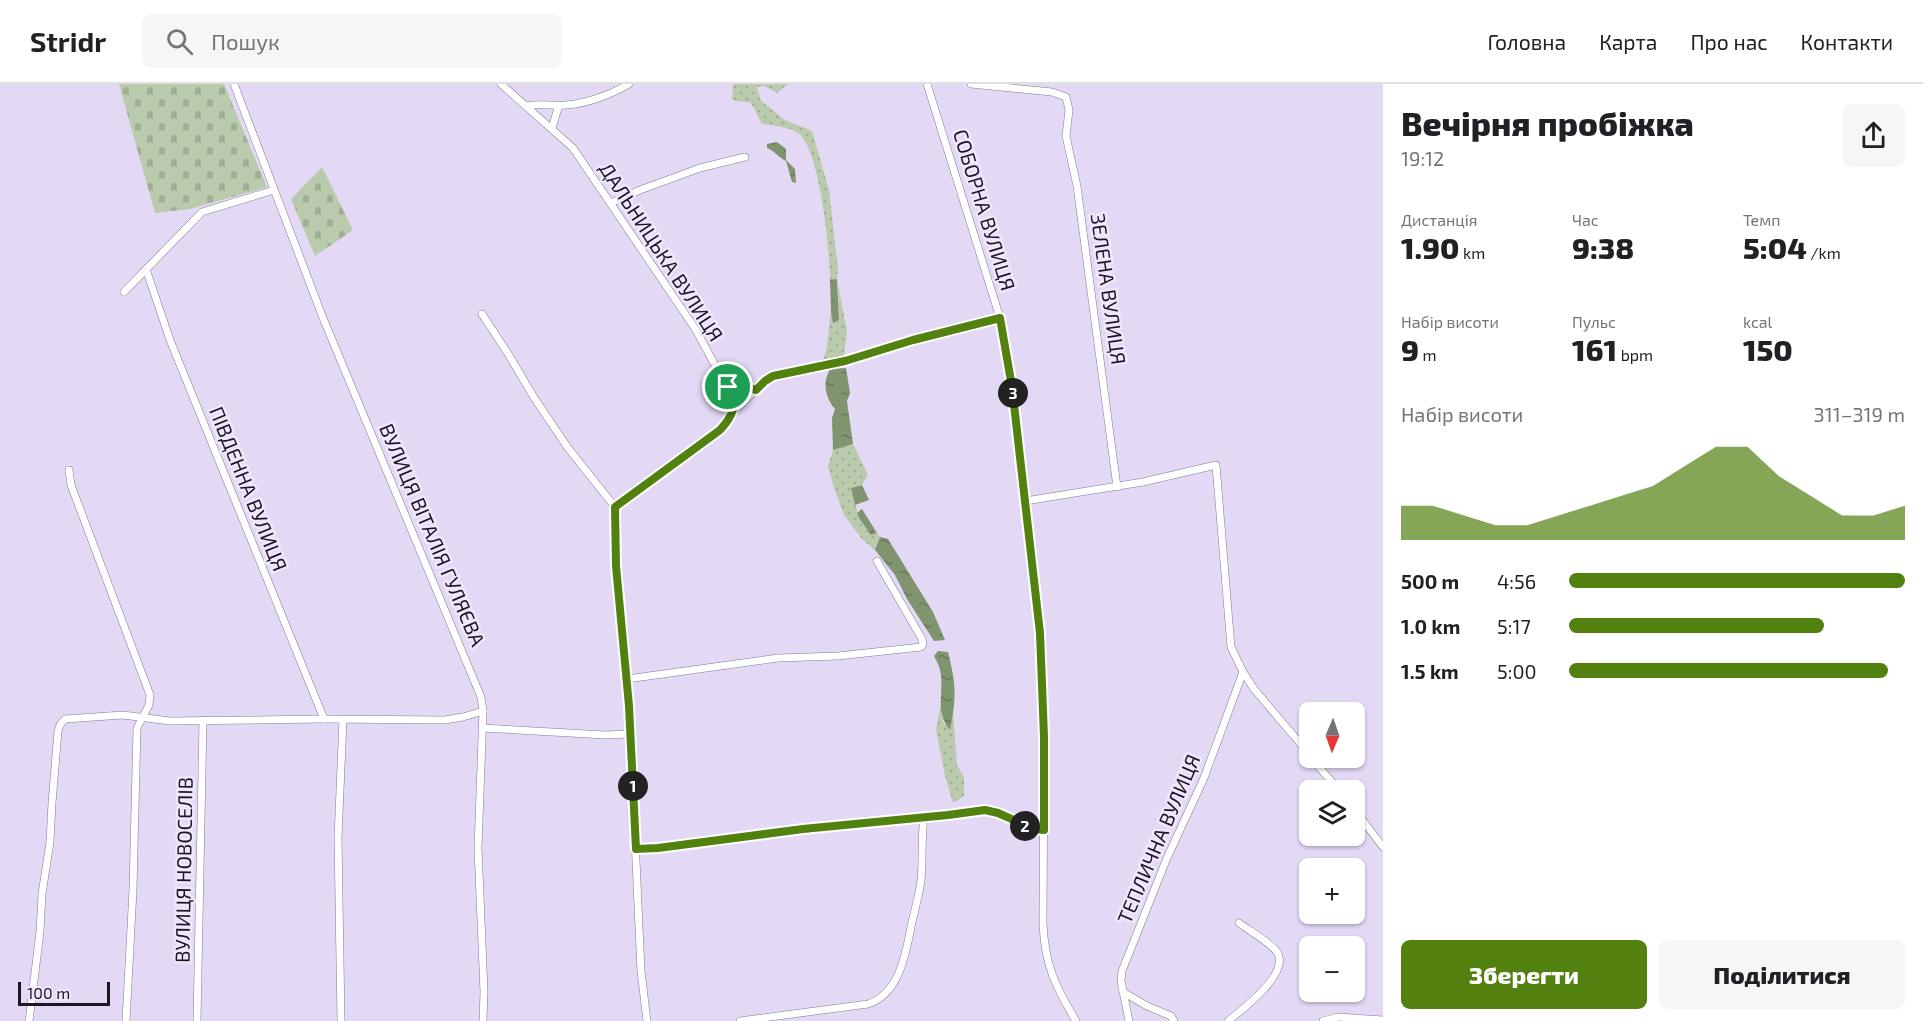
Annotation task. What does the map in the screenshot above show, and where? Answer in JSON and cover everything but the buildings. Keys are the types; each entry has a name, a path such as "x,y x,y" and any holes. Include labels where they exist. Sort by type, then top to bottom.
{"street":[{"name":"ВУЛИЦЯ ВІТАЛІЯ ГУЛЯЄВА","path":"234,84 322,318 481,697 483,711 478,848 484,992 483,1021"},
{"name":"ДАЛЬНИЦЬКА ВУЛИЦЯ","path":"501,84 573,148 696,330 734,400 733,412"},
{"path":"528,106 586,101 629,84"},
{"name":"СОБОРНА ВУЛИЦЯ","path":"927,84 1000,318 1012,387 1041,646 1044,737 1043,924 1046,955 1054,981 1076,1021"},
{"name":"ЗЕЛЕНА ВУЛИЦЯ","path":"971,84 1052,92 1066,97 1069,110 1066,136 1077,186 1117,487"},
{"path":"552,128 560,105"},
{"path":"610,203 700,168 745,157"},
{"path":"124,292 202,212 274,190"},
{"name":"ПІВДЕННА ВУЛИЦЯ","path":"146,269 170,340 324,719"},
{"path":"482,314 544,414 615,507 616,566 627,680 641,971 647,1021"},
{"path":"615,507 720,430 733,412 773,376 845,361 913,340 1000,318"},
{"path":"728,387 747,387 756,390"},
{"path":"1025,501 1117,487 1216,465 1231,647 1243,672 1259,695 1299,743"},
{"path":"69,470 71,485 149,687 149,705 137,728 133,890 126,1021"},
{"path":"627,680 778,658 838,656 921,647 924,644 922,639 877,561"},
{"name":"ТЕПЛИЧНА ВУЛИЦЯ","path":"1129,1021 1121,975 1175,839 1205,774 1243,672"},
{"path":"29,1021 40,932 42,894 50,842 58,731 65,719 123,715 170,721 445,720 483,711"},
{"name":"ВУЛИЦЯ НОВОСЕЛІВ","path":"197,1021 203,720"},
{"path":"341,1021 338,838 343,720"},
{"path":"482,728 630,734"},
{"path":"1320,768 1330,780"},
{"path":"636,849 803,829 991,811 1027,826 1044,830"},
{"path":"740,1021 868,1004 887,991 893,984 904,957 921,884 921,840 924,817"},
{"path":"1365,823 1383,847"},
{"path":"1228,1021 1254,1001 1265,988 1279,964 1279,956 1273,948 1239,923"},
{"path":"1123,992 1171,1016 1174,1021"},
{"path":"1323,1021 1338,1017 1383,1020"}],"green space":[{"path":"119,84 224,84 267,187 190,209 155,213"},
{"path":"733,84 788,84 777,93 764,86 757,87 761,101 785,120 812,131 829,190 838,269 837,279 830,280 828,247 818,179 806,142 794,131 762,124 751,103 732,100"},
{"path":"322,167 353,230 315,256 291,199"},
{"path":"838,284 847,331 844,355 838,360 822,362 827,345 831,312 833,323 839,320"},
{"path":"853,444 868,475 862,485 851,488 859,518 871,535 877,533 880,537 875,550 862,539 844,515 828,466 833,450"},
{"path":"941,704 943,722 950,729 953,712 957,765 964,777 964,796 953,803 936,729"}],"water":[{"path":"777,142 786,149 786,160 795,169 796,183 792,182 786,161 767,148 767,144"},
{"path":"837,279 839,320 833,323 830,280"},
{"path":"846,368 850,393 847,401 853,444 833,450 832,418 835,409 829,400 825,385 830,369"},
{"path":"862,485 869,500 855,505 851,488"},
{"path":"862,509 877,533 871,535 859,518 857,513"},
{"path":"880,537 888,539 933,612 945,640 934,641 907,599 895,575 875,550"},
{"path":"938,651 948,652 953,673 955,699 950,730 942,716 940,668 934,656"}],"route":[{"path":"1000,318 1012,387 1040,633 1044,737 1044,830 1034,829 998,813 985,810 636,849 629,706 616,566 615,507 720,430 731,417 734,407 734,400 728,387 747,387 756,390 773,376 845,361 913,340 1000,318"}]}
